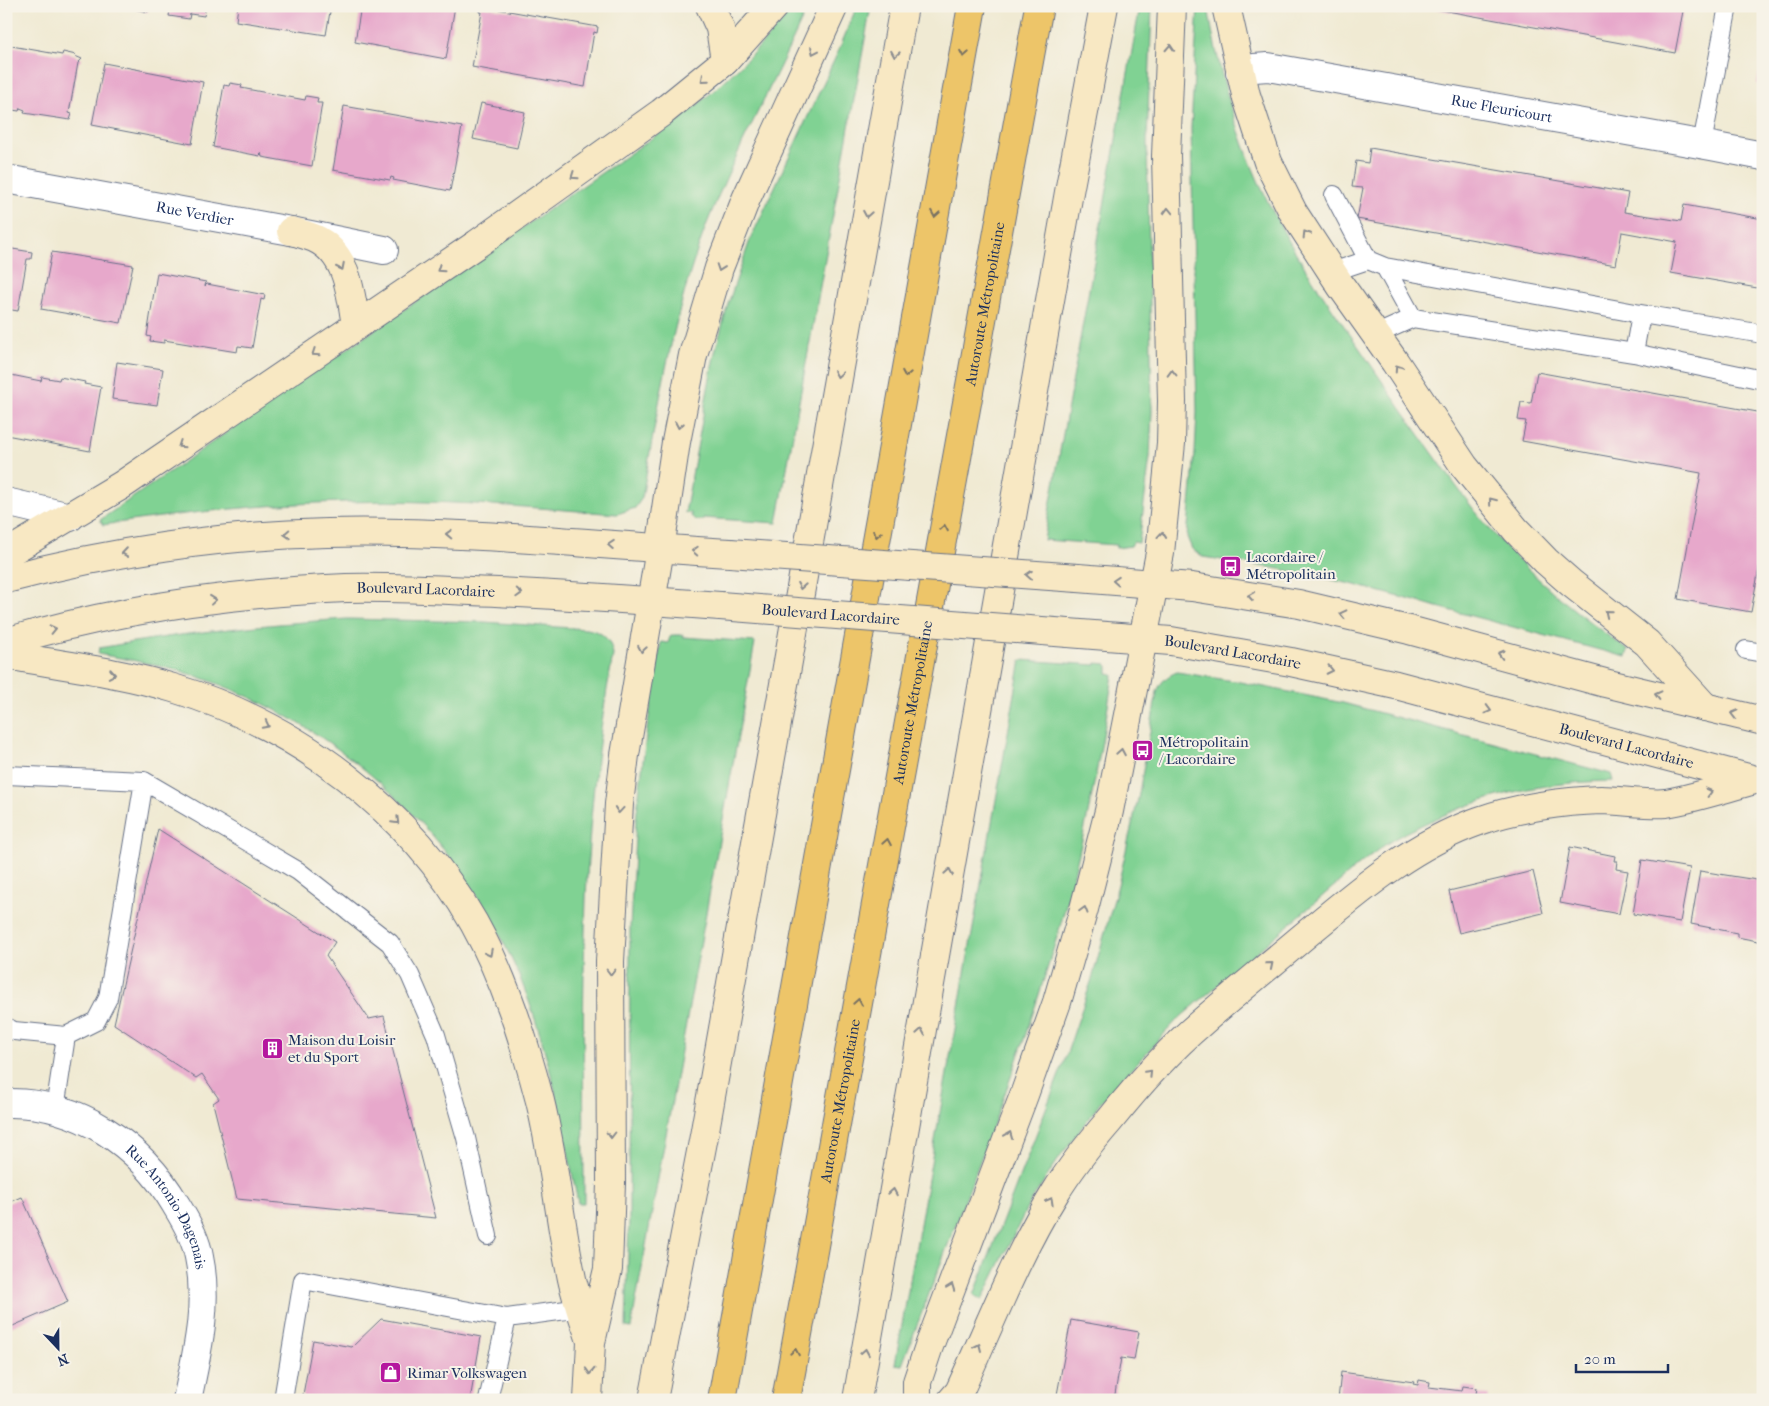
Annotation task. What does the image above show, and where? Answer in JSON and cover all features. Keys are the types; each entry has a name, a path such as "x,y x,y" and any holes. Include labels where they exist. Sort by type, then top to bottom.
{"highway":[{"path":"722,1400 972,6"},
{"name":"Autoroute Métropolitaine","path":"786,1400 1039,6"}],"main road":[{"path":"710,6 720,28 725,61"},
{"path":"6,554 122,485 477,244 653,119 692,90 725,61 774,6"},
{"path":"588,1400 591,1342 608,1269 611,1183 610,961 619,804 624,755 660,549 674,452 693,355 719,268 746,199 834,6"},
{"path":"653,1400 704,1136 904,6"},
{"path":"857,1400 1069,192 1104,6"},
{"path":"917,1400 917,1382 928,1348 1024,1096 1056,1002 1084,909 1109,811 1160,554 1171,443 1172,384 1166,156 1172,6"},
{"path":"1226,6 1240,72 1261,141 1280,189 1297,220 1464,466 1516,530 1546,560 1571,583 1647,643 1705,707"},
{"path":"291,231 315,238 328,248 340,262 351,289 356,326"},
{"path":"6,579 117,554 218,541 290,534 374,532 485,536 1154,583 1222,591 1299,604 1409,630 1605,683 1763,721"},
{"name":"Boulevard Lacordaire","path":"6,642 35,633 139,610 195,602 300,591 401,588 528,593 650,601 1144,638 1247,653 1347,674 1759,781"},
{"path":"6,655 145,681 173,688 238,711 296,742 320,758 384,810 419,847 459,898 475,924 502,980 510,1002 526,1050 540,1104 571,1275 591,1342"},
{"path":"952,1400 959,1392 1022,1254 1054,1194 1078,1160 1145,1077 1200,1023 1361,888 1420,848 1449,833 1482,820 1571,801 1611,800 1664,803 1759,781"}],"street":[{"name":"Rue Fleuricourt","path":"1240,72 1268,67 1763,156"},
{"name":"Rue Verdier","path":"6,179 291,231 384,250"},
{"path":"6,502 70,517"},
{"name":"Rue Antonio-Dagenais","path":"6,1103 55,1109 70,1113 97,1126 124,1143 149,1168 170,1195 187,1224 199,1256 203,1290 202,1321 187,1400"}],"lane":[{"path":"1702,144 1728,6"},
{"path":"1334,195 1368,260 1385,267 1641,314 1763,334"},
{"path":"1332,272 1368,260"},
{"path":"1385,267 1413,318"},
{"path":"1634,353 1641,314"},
{"path":"1376,336 1413,318 1634,353 1763,380"},
{"path":"6,775 144,781 298,870 390,943 410,975 436,1035 466,1138 488,1236"},
{"path":"6,1027 14,1030 66,1036 96,1021 108,998 144,781"},
{"path":"55,1109 66,1036"},
{"path":"283,1400 303,1280 507,1318 581,1308"},
{"path":"488,1400 507,1318"}],"green space":[{"path":"794,6 808,6 717,198 694,259 675,326 642,498 635,508 617,514 515,506 378,501 344,502 223,510 103,525 100,520 681,118 741,65"},
{"path":"857,6 871,6 777,523 703,518 703,520 695,520 691,513 685,513 714,356 728,304 750,240 838,52"},
{"path":"1140,6 1152,6 1147,141 1152,411 1150,457 1139,543 1133,542 1131,546 1116,548 1116,545 1044,540"},
{"path":"1198,6 1208,6 1217,55 1231,106 1258,180 1279,223 1316,285 1405,414 1482,520 1524,566 1553,592 1628,650 1626,657 1351,584 1280,569 1203,557 1192,549 1187,537 1197,412 1191,128"},
{"path":"347,619 484,622 586,629 601,634 610,644 613,655 597,758 586,896 584,1203 578,1203 564,1130 540,1034 509,954 480,900 444,851 404,805 358,765 309,729 255,700 187,673 162,666 98,654 99,648 161,638 253,626"},
{"path":"673,635 755,642 631,1328 626,1327 629,1217 630,927 636,820 646,736 661,642 668,643"},
{"path":"1021,660 1096,665 1096,663 1108,666 1108,674 1113,675 1101,747 1079,855 1034,1011 998,1113 902,1365 895,1364"},
{"path":"1177,672 1240,682 1343,703 1611,774 1613,781 1547,786 1484,800 1442,816 1390,841 1366,859 1177,1020 1100,1103 1060,1157 1029,1204 982,1300 974,1295 1064,1062 1092,979 1118,885 1138,799 1157,692 1165,679"}],"building":[{"path":"129,6 149,6 148,12 129,8"},
{"path":"153,6 206,6 204,16 190,14 189,19 169,16 170,10"},
{"path":"238,6 331,6 326,35 236,21"},
{"path":"361,6 455,6 446,59 355,42"},
{"path":"481,6 598,27 597,33 594,32 585,87 472,67 482,12 480,12"},
{"path":"1420,6 1684,6 1675,53"},
{"path":"6,45 62,55 63,52 76,55 82,59 78,63 69,113 72,114 70,120 24,113 25,110 20,108 19,111 6,109"},
{"path":"1762,60 1763,84 1757,84"},
{"path":"104,63 203,82 192,144 92,125"},
{"path":"230,83 242,85 241,88 305,100 306,96 318,98 317,103 322,103 312,166 262,157 261,153 260,156 213,147 224,85 229,86"},
{"path":"481,103 525,112 517,148 473,139"},
{"path":"344,106 462,127 450,191 393,180 394,178 391,177 390,180 333,170"},
{"path":"1370,148 1628,193 1624,212 1681,221 1684,205 1763,219 1763,289 1671,273 1677,242 1622,232 1616,265 1357,219 1363,188 1352,187 1356,161 1368,163"},
{"path":"6,248 32,252 31,259 27,259 18,311 6,309"},
{"path":"52,252 133,265 121,323 41,309"},
{"path":"157,273 206,282 205,286 207,284 265,295 264,300 261,299 252,348 238,346 237,352 164,340 164,343 150,341 151,337 147,336"},
{"path":"117,362 163,369 157,405 112,399"},
{"path":"1537,372 1763,413 1763,546 1751,612 1678,599 1701,473 1522,441 1526,421 1518,420 1521,402 1531,403"},
{"path":"6,374 41,381 42,377 59,380 60,377 101,387 90,451 6,435"},
{"name":"Maison du Loisir et du Sport","path":"158,829 335,942 326,956 369,1019 384,1016 436,1218 237,1199 213,1103 219,1099 202,1074 196,1078 114,1024"},
{"path":"1570,847 1615,856 1614,861 1617,861 1616,869 1628,871 1619,914 1560,903"},
{"path":"1642,860 1690,868 1680,922 1633,914"},
{"path":"1533,871 1543,913 1459,933 1449,891"},
{"path":"1700,871 1763,881 1763,942 1737,937 1737,933 1691,924"},
{"path":"22,1197 68,1302 6,1329 6,1204"},
{"name":"Rimar Volkswagen","path":"381,1319 481,1337 470,1400 302,1400 313,1340 352,1347"},
{"path":"1071,1320 1139,1332 1134,1360 1121,1358 1114,1400 1056,1400"},
{"path":"1341,1372 1414,1382 1413,1384 1418,1385 1419,1380 1430,1382 1429,1387 1462,1391 1463,1386 1477,1388 1476,1394 1489,1395 1488,1400 1338,1400"}],"place":[{"name":"Lacordaire / Métropolitain","path":"1230,566"},
{"name":"Métropolitain / Lacordaire","path":"1143,751"},
{"name":"Maison du Loisir et du Sport","path":"272,1049"},
{"name":"Rimar Volkswagen","path":"391,1373"}]}
